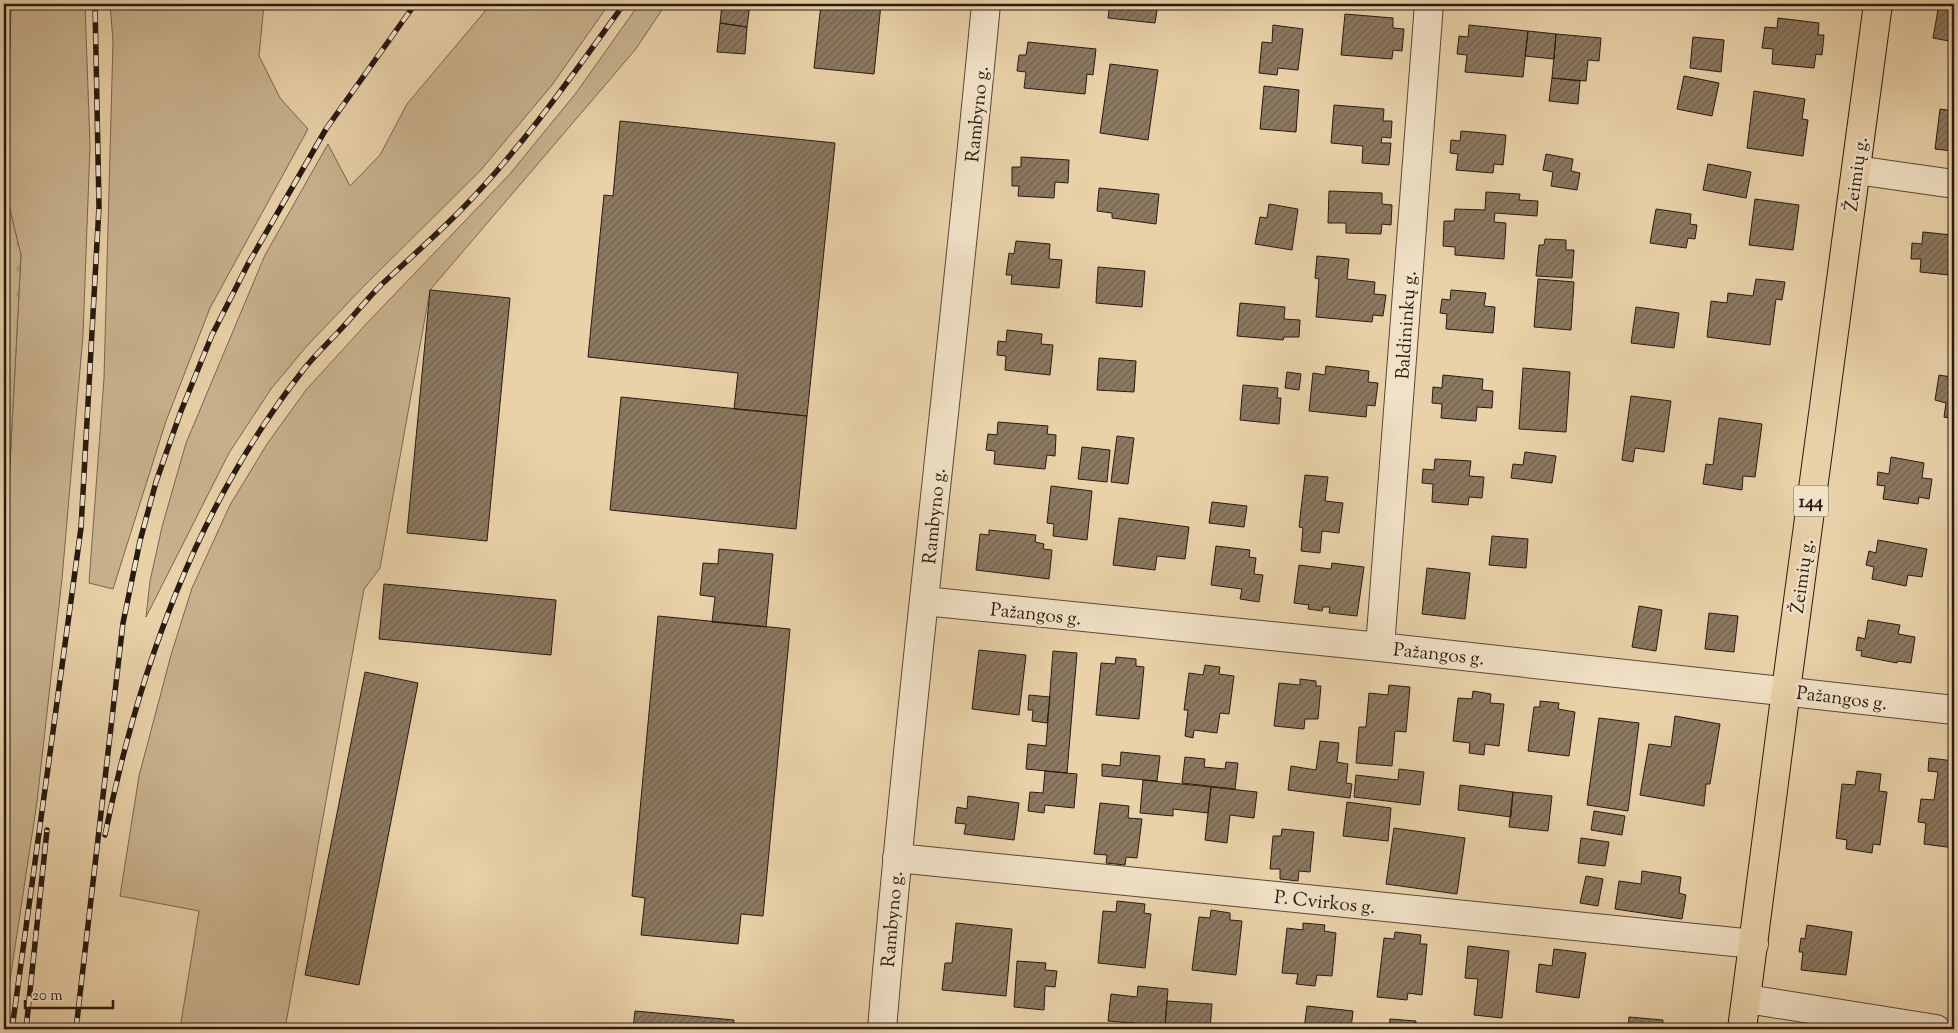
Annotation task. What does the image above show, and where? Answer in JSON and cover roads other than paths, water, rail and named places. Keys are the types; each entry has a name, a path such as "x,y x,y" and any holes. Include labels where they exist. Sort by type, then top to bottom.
{"main road":[{"name":"Žeimių g.","path":"1742,1029 1878,4"}],"street":[{"name":"Rambyno g.","path":"882,1029 896,858 986,4"},
{"name":"Baldininkų g.","path":"1380,647 1430,4"},
{"path":"1856,170 1954,184"},
{"name":"Pažangos g.","path":"924,601 1380,647 1786,690 1954,710"},
{"name":"P. Cvirkos g.","path":"896,858 1754,944"},
{"path":"1747,999 1936,1029"}],"railway":[{"path":"12,1029 81,528 99,207 95,4"},
{"path":"76,1029 123,623 140,541 156,482 181,411 212,335 248,264 326,129 415,4"},
{"path":"105,835 135,711 177,590 203,532 233,476 266,421 317,354 382,284 459,212 504,163 624,4"},
{"path":"26,1029 47,830"}]}
